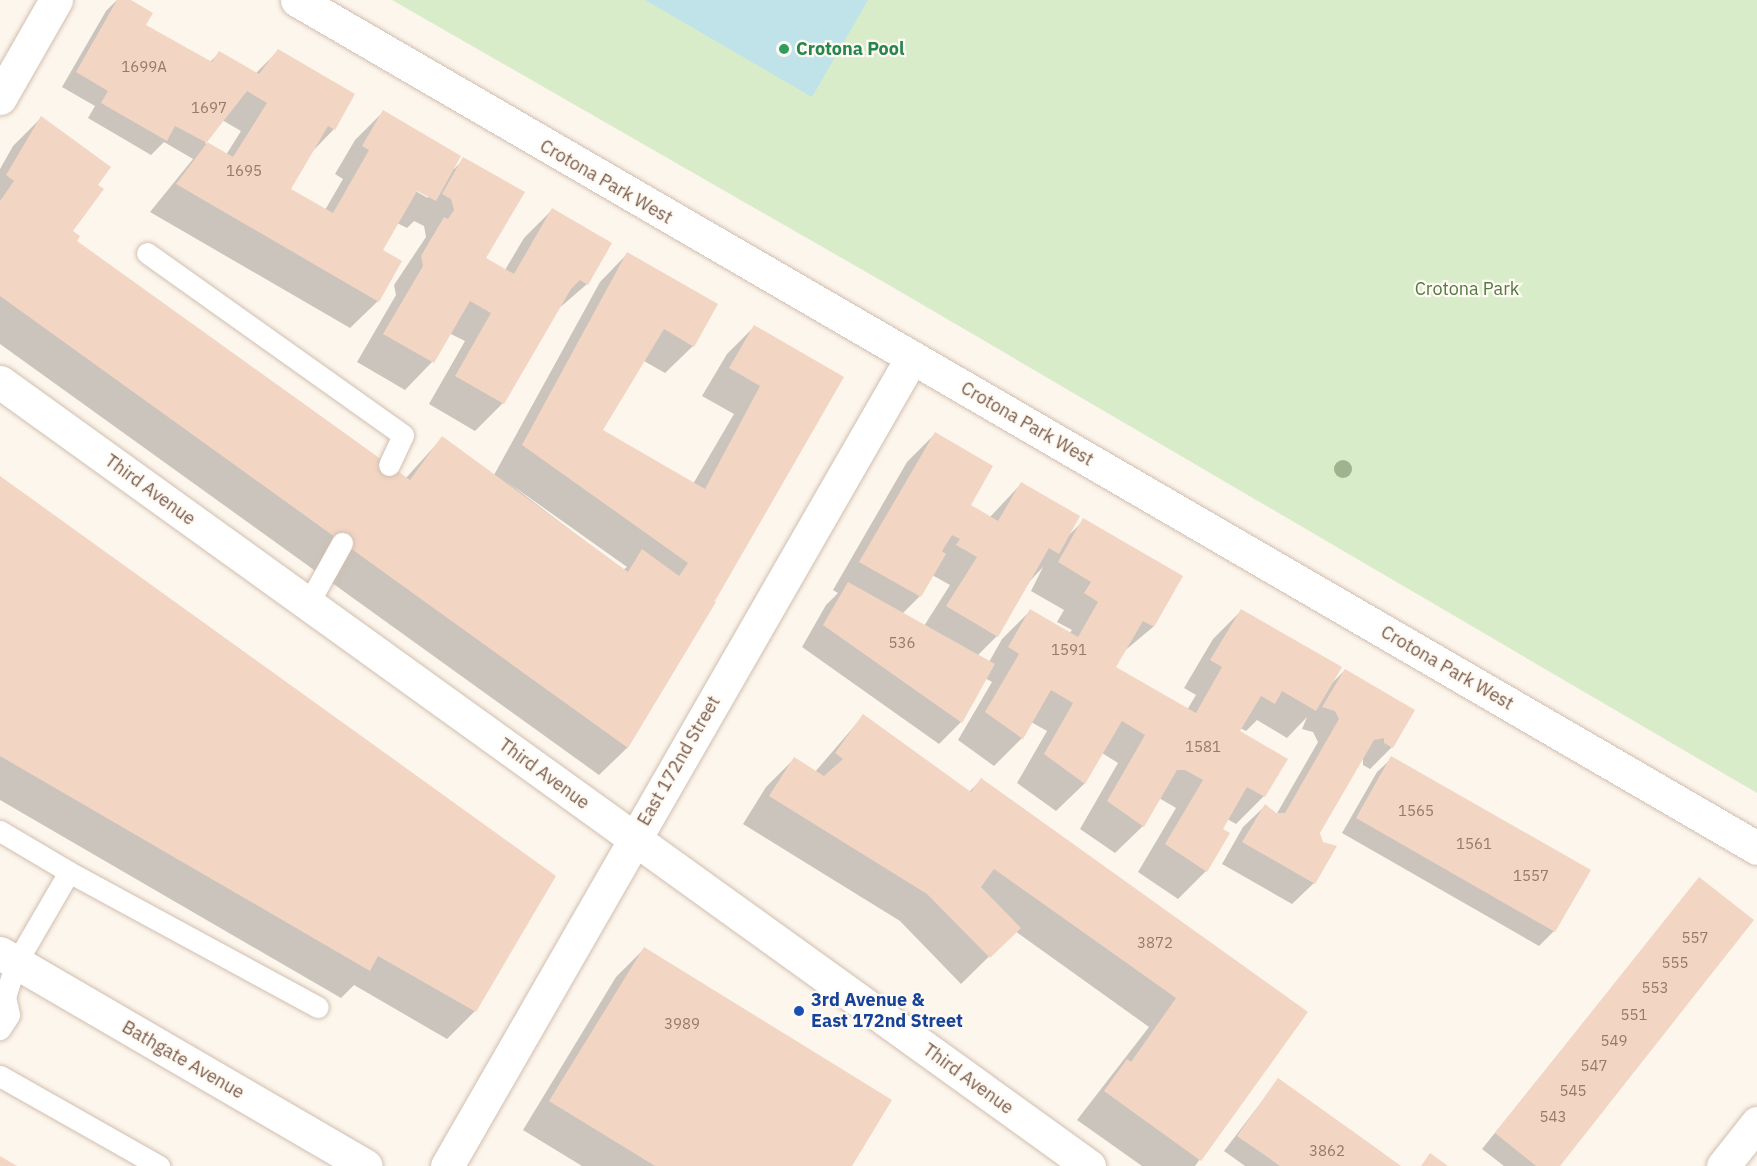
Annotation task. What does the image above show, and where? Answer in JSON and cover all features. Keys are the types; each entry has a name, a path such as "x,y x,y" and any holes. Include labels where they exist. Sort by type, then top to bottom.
{"street":[{"path":"0,98 56,0"},
{"name":"Crotona Park West","path":"297,0 1757,848"},
{"name":"East 172nd Street","path":"447,1166 912,357"},
{"name":"Third Avenue","path":"0,382 1089,1166"},
{"name":"Bathgate Avenue","path":"8,958 366,1166"},
{"path":"1723,1166 1757,1123"}],"lane":[{"path":"147,253 403,435 389,465"},
{"path":"308,604 342,543"},
{"path":"0,831 69,872 318,1007"},
{"path":"0,1029 9,1015 2,998 8,958 69,872"},
{"path":"0,1076 159,1166"}],"green space":[{"name":"Crotona Park","path":"392,0 1757,0 1757,793 894,288"}],"water":[{"name":"Crotona Pool","path":"645,0 868,0 812,97"}],"building":[{"path":"117,0 131,0 153,13 146,25 212,62 219,51 259,74 278,49 355,94 335,130 328,126 291,189 333,213 369,150 362,146 383,110 461,156 436,201 417,191 383,250 402,261 379,302 176,184 207,143 175,126 167,141 101,103 108,91 76,72","holes":["247,91 267,103 233,157 207,142"]},
{"path":"41,116 111,167 98,185 104,189 73,231 80,236 77,241 410,480 442,436 628,572 642,549 679,576 688,563 522,445 627,252 718,304 694,347 664,329 603,430 705,489 760,386 729,368 754,325 844,377 715,601 706,595 716,602 628,748 0,296 0,201 14,181 6,175"},
{"path":"463,157 525,192 486,258 514,274 552,208 612,243 588,285 580,280 571,289 504,404 455,376 491,313 470,301 434,363 383,334 423,266 421,256 444,217 448,219 454,210 451,199 442,194"},
{"path":"935,432 993,466 971,505 998,521 1021,482 1080,516 1059,554 1049,548 998,637 946,606 977,557 956,545 960,539 952,535 942,551 946,554 921,597 859,562"},
{"path":"0,476 556,876 476,1012 378,956 370,971 0,756"},
{"path":"1083,518 1183,576 1154,627 1143,621 1116,667 1196,713 1222,667 1210,660 1241,609 1342,667 1316,711 1282,691 1275,704 1261,696 1240,731 1288,759 1265,797 1247,787 1223,829 1230,833 1207,872 1165,844 1203,780 1185,770 1177,770 1144,827 1107,801 1145,735 1122,721 1085,784 1044,754 1073,703 1051,690 1023,739 985,712 1019,654 1008,647 1030,609 1078,637 1098,602 1084,593 1091,582 1058,562"},
{"path":"848,582 995,664 962,723 823,625"},
{"path":"1345,669 1415,710 1393,748 1384,743 1384,738 1374,740 1320,833 1323,842 1337,846 1315,884 1242,842 1265,804 1276,813 1285,813 1339,719 1335,711 1322,707"},
{"path":"863,714 971,792 981,778 1308,1012 1201,1161 1104,1091 1127,1059 1131,1062 1176,998 994,869 981,887 1021,928 990,958 927,894 769,796 794,757 824,776 843,759 835,753"},
{"path":"1391,756 1591,870 1555,932 1356,818"},
{"path":"1699,877 1754,920 1560,1166 1536,1166 1495,1133"},
{"path":"644,947 892,1100 852,1166 655,1166 549,1101"},
{"path":"1278,1078 1401,1166 1280,1166 1237,1136"},
{"path":"1430,1153 1448,1166 1421,1166"},
{"path":"0,1156 17,1166 0,1166"}],"place":[{"name":"Crotona Pool","path":"784,49"},
{"name":"3rd Avenue & East 172nd Street","path":"799,1011"}]}
